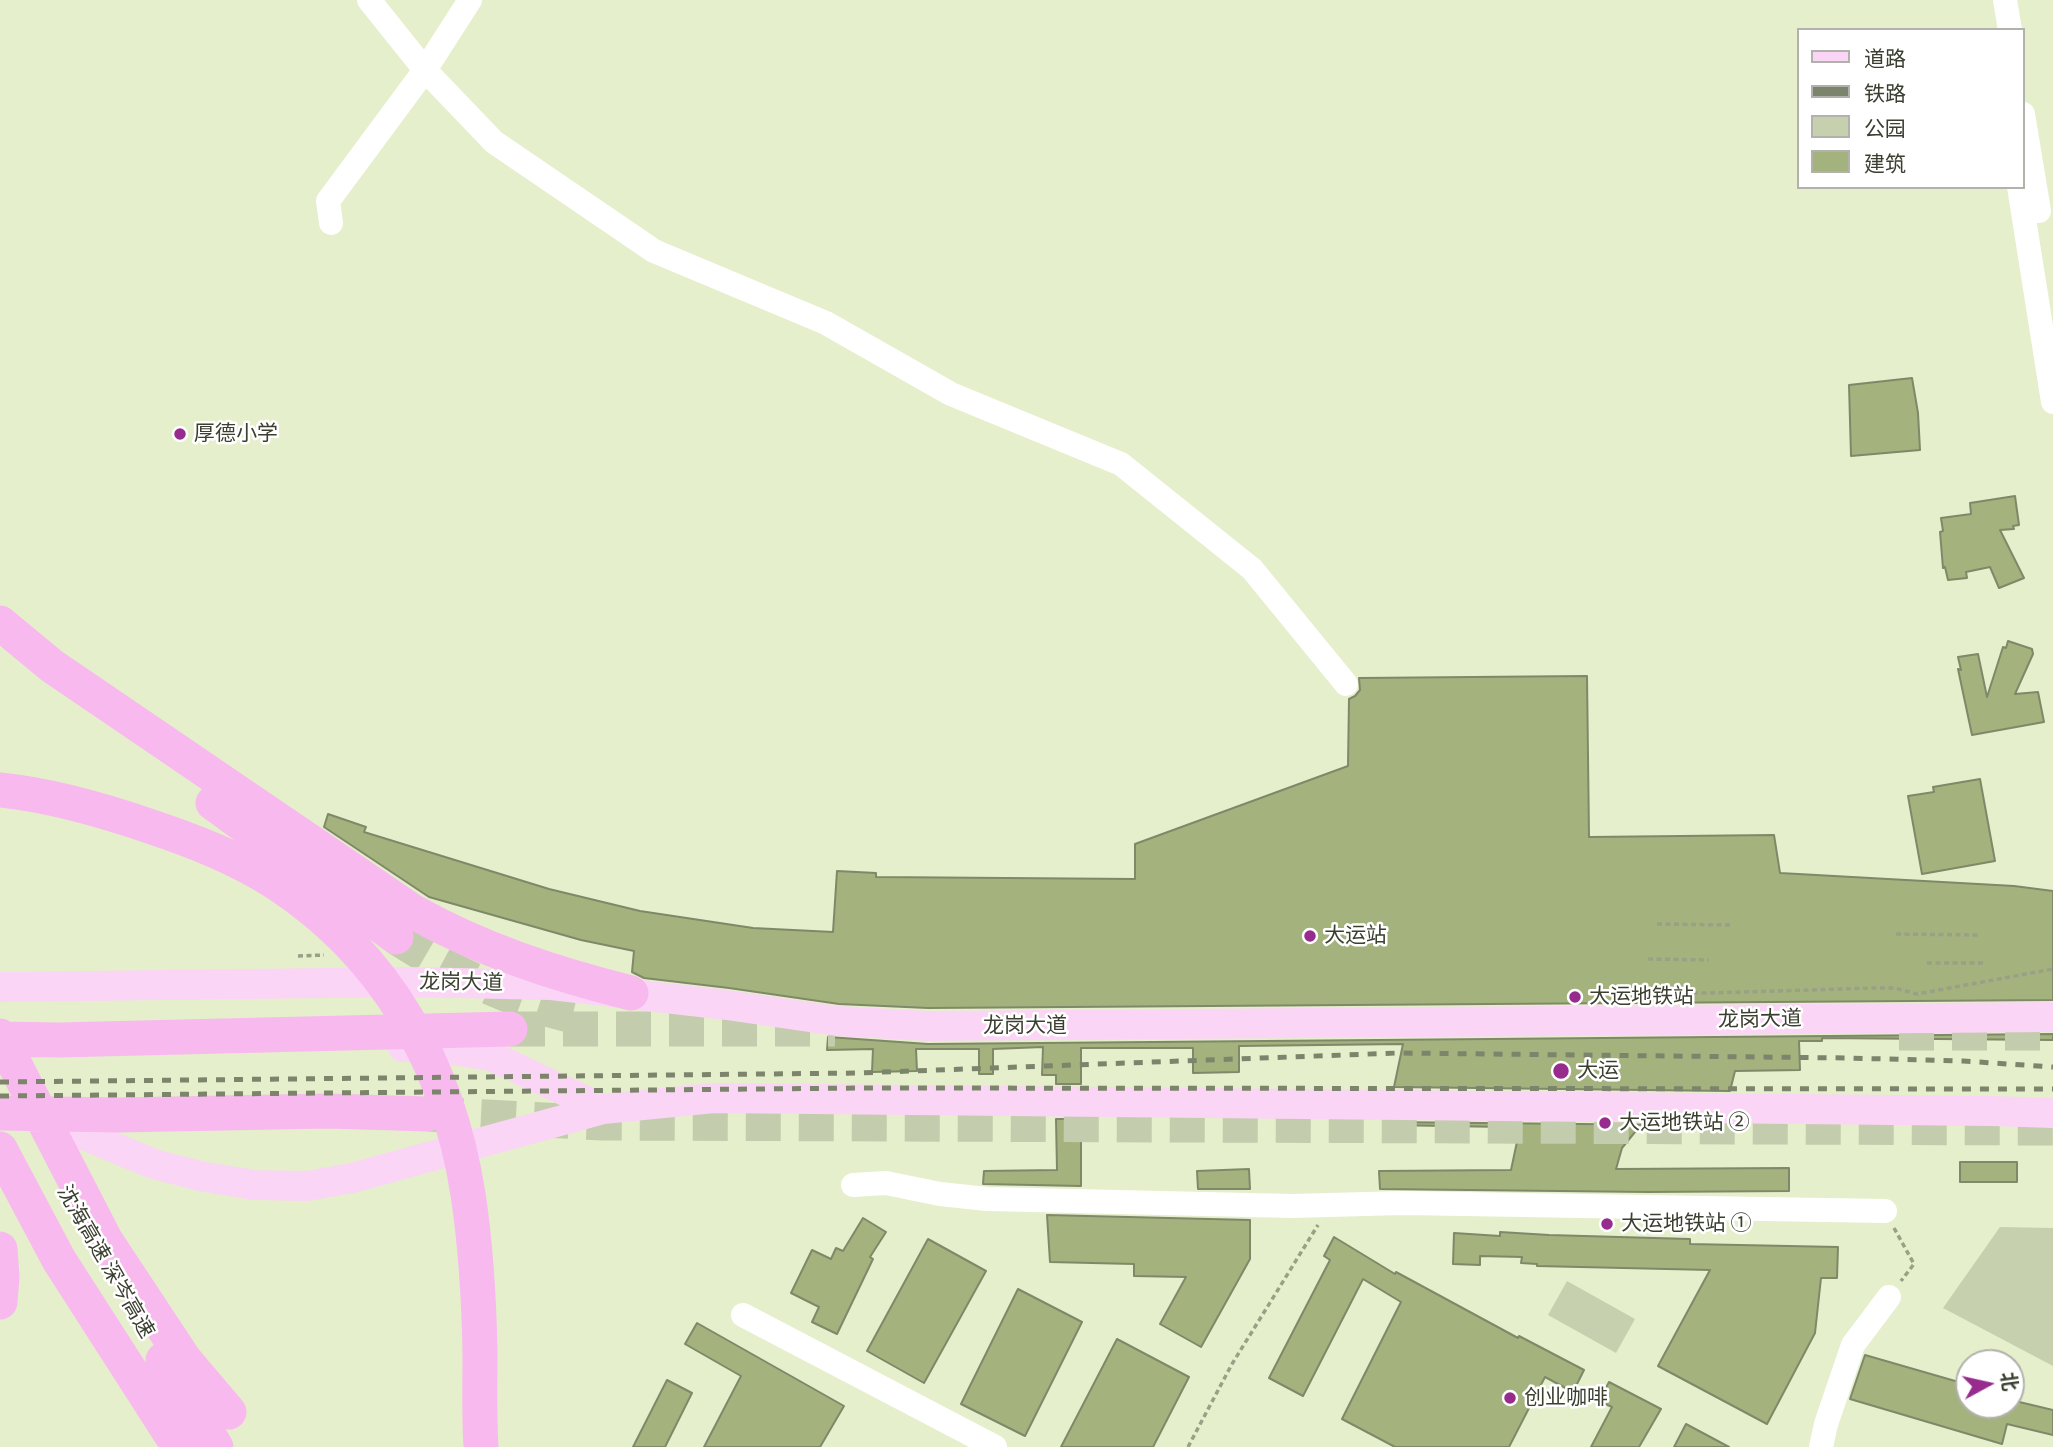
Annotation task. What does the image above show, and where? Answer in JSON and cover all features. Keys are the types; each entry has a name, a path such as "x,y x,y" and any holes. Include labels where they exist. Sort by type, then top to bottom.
{"highway":[{"path":"0,623 187,784 396,937"},
{"path":"52,666 412,911 449,932 538,967 631,993"},
{"path":"0,790 66,802 126,818 230,857 277,884 317,912 376,972 404,1011 439,1085 468,1192 477,1263 481,1447"},
{"path":"202,1430 184,1359 106,1241 0,1038 59,1040 510,1029"},
{"name":"沈海高速 深岑高速","path":"0,1074 95,1249 202,1430"},
{"path":"14,1114 328,1111 428,1114"},
{"name":"沈海高速 深岑高速","path":"0,1149 59,1260 202,1430"}],"main road":[{"name":"龙岗大道","path":"0,987 477,982 551,985 837,1021 928,1026 2053,1017"},
{"path":"0,1050 434,1047 491,1056 603,1109"},
{"path":"14,1114 53,1121 154,1164 200,1177 254,1185 307,1186 352,1178 603,1109 714,1098 1992,1111 2053,1114"}],"street":[{"path":"369,0 425,70 494,142 654,251 826,323 951,394 1121,464 1252,569 1346,684"},
{"path":"331,223 328,201 425,70 470,0"},
{"path":"1989,0 1993,28"},
{"path":"2005,0 2010,28"},
{"path":"2025,126 2053,298"},
{"path":"2019,189 2053,402"},
{"path":"853,1185 887,1183 940,1194 1014,1200 1292,1206 1403,1203 1885,1211"},
{"path":"1821,1447 1826,1424 1853,1345 1889,1297"},
{"path":"743,1315 995,1447"}],"path":[{"path":"1657,924 1732,925"},
{"path":"1896,934 1979,935"},
{"path":"1648,959 1710,960"},
{"path":"1927,963 1983,963"},
{"path":"1625,993 1895,988 1917,994 2053,969"},
{"path":"1885,1211 1914,1264 1889,1297"},
{"path":"1188,1447 1231,1364 1320,1220"}],"green space":[{"path":"2000,1227 2053,1228 2053,1366 1943,1308"},
{"path":"1567,1281 1635,1319 1616,1353 1548,1315"}],"building":[{"path":"1912,378 1920,450 1851,456 1849,385"},
{"path":"2015,496 2019,525 2013,526 2014,529 2000,530 2024,578 1999,588 1990,567 1966,572 1967,578 1948,580 1945,567 1943,568 1941,518 1971,514 1970,503"},
{"path":"2008,641 2032,649 2033,654 2015,694 2038,692 2044,722 1972,735 1958,669 1961,670 1958,657 1978,654 1987,697 2003,647 2006,648"},
{"name":"大运站","path":"1587,676 1589,837 1774,835 1780,873 2014,886 2053,891 2053,1000 928,1008 839,1004 644,978 632,972 634,951 581,940 429,897 324,827 328,814 366,827 364,832 549,889 640,911 753,928 833,932 837,871 876,873 876,877 1135,879 1135,844 1348,766 1349,699 1360,690 1359,678"},
{"path":"1980,779 1995,861 1922,874 1908,796 1934,792 1933,787"},
{"path":"2053,1034 2053,1040 1822,1038 1822,1041 1799,1041 1800,1070 1735,1071 1730,1091 1394,1087 1403,1044 1239,1046 1239,1072 1193,1073 1193,1048 1081,1048 1081,1084 1056,1084 1056,1075 1042,1075 1043,1047 993,1049 993,1074 979,1074 979,1049 916,1049 917,1071 872,1072 873,1049 827,1050 828,1037 928,1044"},
{"path":"1056,1119 1081,1119 1081,1186 983,1184 984,1171 1057,1170"},
{"path":"1387,1122 1677,1125 1648,1126 1635,1132 1622,1148 1616,1169 1789,1168 1789,1191 1380,1189 1379,1171 1511,1170 1518,1137 1505,1127 1387,1125"},
{"path":"1960,1162 2017,1162 2017,1182 1960,1182"},
{"path":"1249,1169 1250,1189 1198,1189 1197,1171"},
{"path":"1047,1215 1250,1220 1250,1259 1201,1347 1160,1324 1186,1277 1134,1276 1134,1264 1050,1262"},
{"path":"863,1218 886,1232 870,1257 873,1259 837,1334 812,1322 819,1307 791,1293 812,1250 831,1259 836,1248 843,1251"},
{"path":"1500,1232 1690,1239 1690,1244 1838,1247 1837,1278 1821,1278 1815,1333 1767,1424 1658,1366 1710,1270 1537,1266 1521,1263 1522,1257 1480,1256 1480,1265 1453,1264 1454,1233 1500,1236"},
{"path":"1334,1237 1395,1274 1396,1272 1518,1338 1519,1336 1584,1370 1573,1392 1545,1377 1509,1447 1395,1447 1342,1419 1401,1302 1363,1279 1303,1396 1269,1378 1330,1260 1324,1256"},
{"path":"928,1239 986,1271 924,1383 867,1351"},
{"path":"1018,1289 1082,1322 1025,1436 961,1404"},
{"path":"697,1323 844,1406 820,1447 704,1447 741,1376 685,1344"},
{"path":"1117,1339 1189,1377 1153,1447 1061,1447"},
{"path":"1865,1355 1955,1381 1955,1419 2025,1419 2025,1403 2053,1410 2053,1435 2007,1424 2002,1444 1850,1399"},
{"path":"667,1380 692,1393 665,1447 633,1447"},
{"path":"1609,1382 1661,1409 1639,1447 1591,1447 1612,1407 1599,1401"},
{"path":"1686,1424 1729,1447 1674,1447"}],"tunnel":[{"path":"396,937 439,963 486,986 534,1005 582,1018"},
{"path":"510,1029 835,1029"},
{"path":"1899,1033 2053,1033"},
{"path":"428,1114 603,1123 2053,1128"}],"railway":[{"path":"0,1082 858,1073 1398,1053 1847,1058 2053,1067"},
{"path":"0,1096 860,1088 2053,1089"}],"place":[{"name":"厚德小学","path":"180,434"},
{"name":"大运站","path":"1310,936"},
{"name":"大运地铁站","path":"1575,997"},
{"name":"大运","path":"1561,1071"},
{"name":"大运地铁站 ②","path":"1605,1123"},
{"name":"大运地铁站 ①","path":"1607,1224"},
{"name":"创业咖啡","path":"1510,1398"}]}
